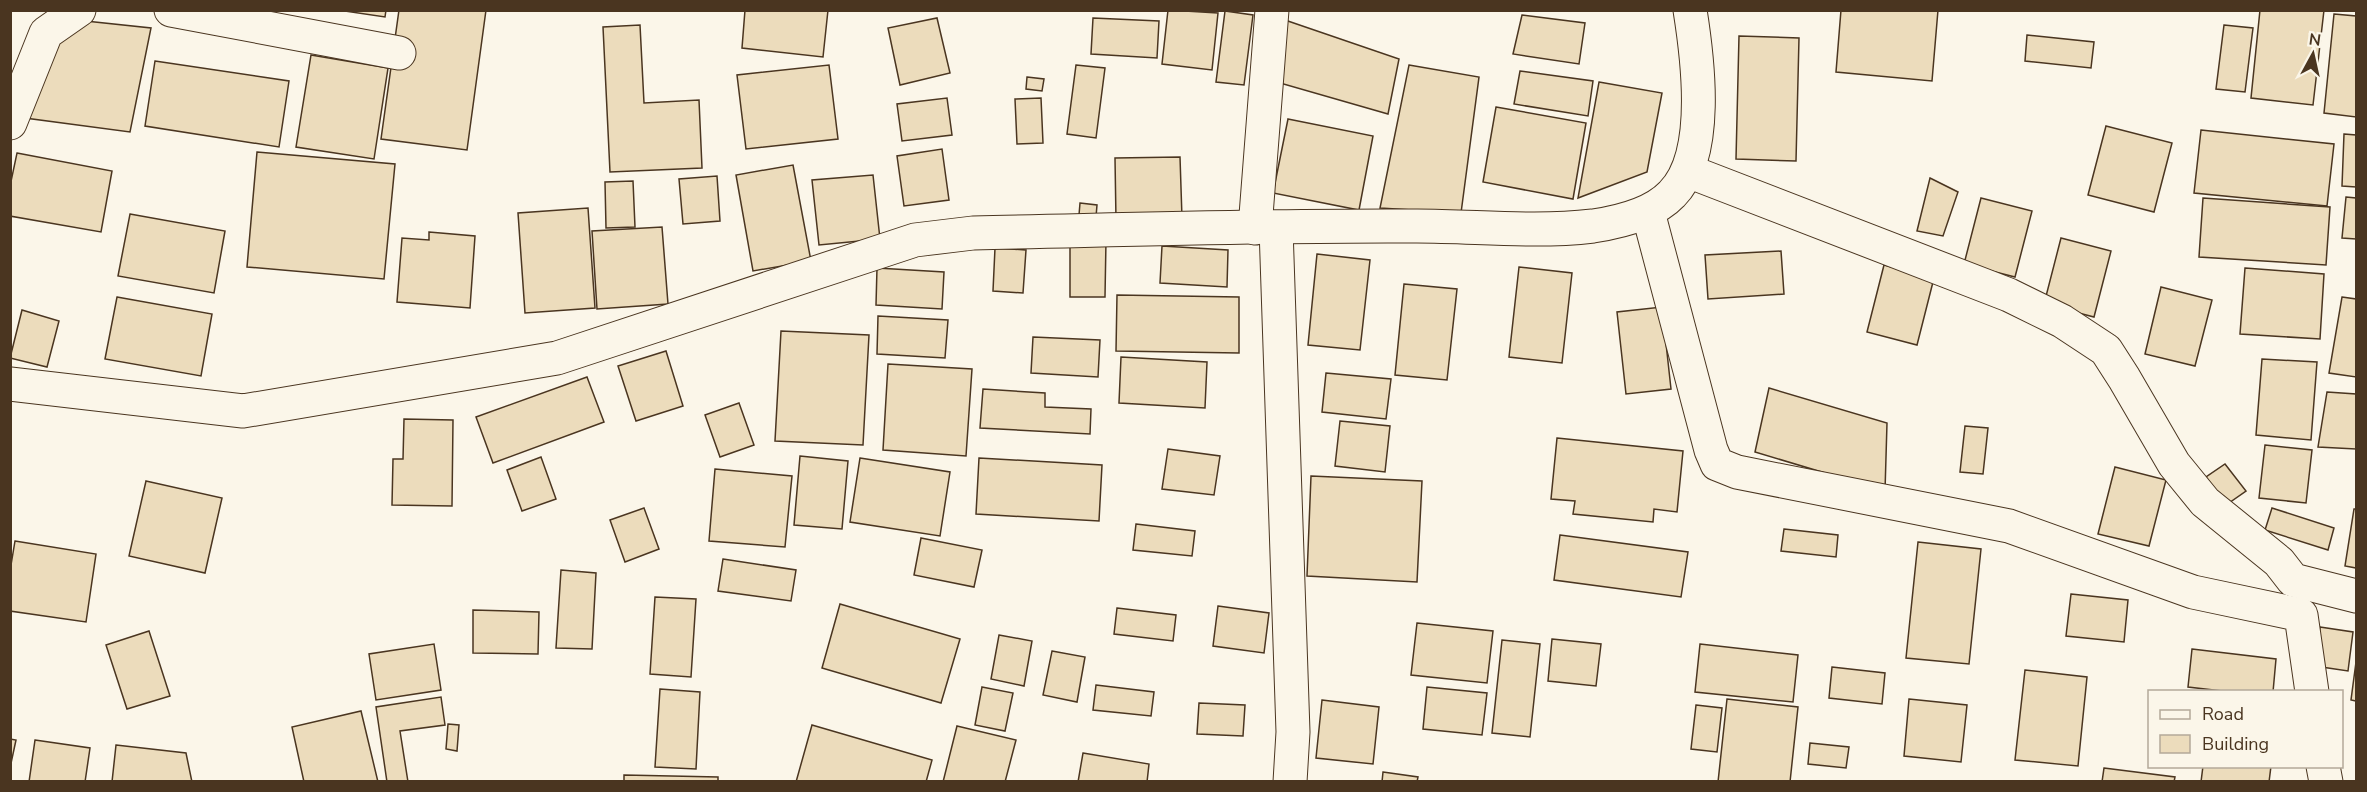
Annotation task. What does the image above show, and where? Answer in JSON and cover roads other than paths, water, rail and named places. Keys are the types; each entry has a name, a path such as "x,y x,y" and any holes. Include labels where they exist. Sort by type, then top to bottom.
{"street":[{"path":"10,123 46,33 79,10"},
{"path":"171,10 399,53"},
{"path":"1272,10 1266,228 1293,732 1290,782"},
{"path":"10,384 243,411 557,358 915,240 973,232 1418,226 1537,230 1595,225 1648,212 1672,194 1688,171 1695,135 1699,94 1698,60 1690,10"},
{"path":"1688,171 2008,296 2062,321 2106,350 2174,464 2205,502 2279,562 2294,580 2312,690"},
{"path":"1648,212 1711,450 1718,464 1737,472 2009,526 2193,592 2301,615"},
{"path":"2294,580 2356,596"}]}
